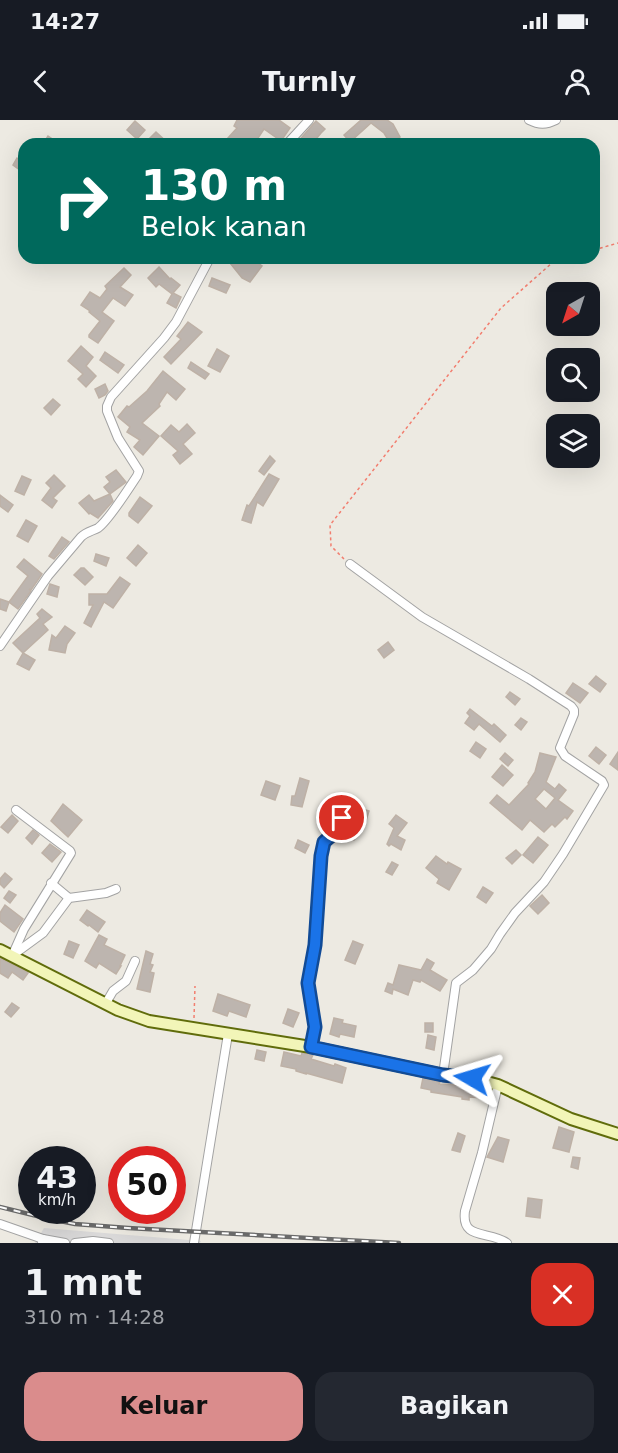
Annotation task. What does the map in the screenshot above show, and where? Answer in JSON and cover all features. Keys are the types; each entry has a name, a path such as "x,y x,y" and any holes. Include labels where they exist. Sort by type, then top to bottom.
{"main road":[{"path":"0,950 123,1012 149,1021 311,1047 443,1075 472,1078 498,1086 571,1119 618,1134"}],"street":[{"path":"292,138 309,120"},
{"path":"529,120 542,125 556,120"},
{"path":"0,646 48,576 86,532 96,529 104,522 137,476 139,471 118,438 107,406 111,396 176,322 207,264"},
{"path":"350,564 422,617 529,679 570,706 574,714 560,748 565,756 602,781 604,785 544,882 515,913 472,970 456,983 443,1075"},
{"path":"12,956 24,929 70,856 70,851 16,810"},
{"path":"311,1047 315,1027 308,983 315,945 321,856 324,842 333,834 342,818"},
{"path":"51,883 69,898"},
{"path":"12,956 44,933 69,898 106,893 116,889"},
{"path":"106,1003 113,991 126,981 135,961"},
{"path":"194,1243 228,1034"},
{"path":"498,1086 464,1217 466,1228 470,1231 507,1243"},
{"path":"0,1224 42,1241 65,1243"},
{"path":"75,1243 93,1241 109,1243"}],"path":[{"path":"600,248 618,243"},
{"path":"350,564 331,546 330,525 501,308 551,264"},
{"path":"194,1028 195,986"}],"shaded area":[{"path":"44,1228 201,1241 200,1243 35,1243"}],"building":[{"path":"237,120 279,120 290,128 283,138 277,138 264,129 258,138 228,138 237,128 234,126"},
{"path":"361,120 387,120 393,124 400,137 387,138 371,123 354,138 347,138 344,135"},
{"path":"135,121 145,130 136,138 127,130"},
{"path":"316,121 325,129 317,138 301,138"},
{"path":"156,132 162,138 150,138"},
{"path":"17,158 18,169 13,165"},
{"path":"231,264 259,264 262,266 250,282 242,278"},
{"path":"159,267 170,279 180,285 173,293 181,297 176,308 167,303 172,294 159,284 156,287 148,278"},
{"path":"124,268 131,275 120,287 133,295 125,306 113,298 102,312 114,321 98,343 89,335 100,321 81,305 90,292 100,298 107,289 105,286"},
{"path":"212,278 230,285 226,293 209,286"},
{"path":"188,322 202,332 171,364 164,357 181,339 177,336"},
{"path":"81,346 93,357 86,366 96,376 86,387 78,379 83,374 68,361"},
{"path":"217,349 229,356 220,372 208,366"},
{"path":"105,352 124,365 118,373 100,360"},
{"path":"191,362 209,374 205,379 188,368"},
{"path":"163,371 185,389 176,400 167,392 160,406 142,423 159,436 143,455 134,447 140,440 127,432 130,427 118,417 127,406 129,407 147,391"},
{"path":"105,384 108,391 99,398 95,389"},
{"path":"53,399 60,405 51,415 44,408"},
{"path":"187,424 195,433 183,444 192,454 180,464 173,455 178,451 161,436 171,425 179,432"},
{"path":"270,456 275,461 264,475 259,471"},
{"path":"116,470 126,482 110,494 104,487 110,482 106,477"},
{"path":"269,474 279,479 263,506 257,502 251,523 242,520 247,505 249,506"},
{"path":"54,475 65,486 53,498 57,501 52,508 42,500 51,488 46,483"},
{"path":"22,476 31,480 24,495 15,491"},
{"path":"110,494 113,501 98,518 89,514 79,503 89,495 94,501"},
{"path":"0,495 13,505 8,512 0,506"},
{"path":"140,497 152,506 138,523 129,516 129,513"},
{"path":"26,520 37,526 28,542 17,536"},
{"path":"62,537 69,542 54,559 49,556"},
{"path":"138,545 147,553 136,566 127,558"},
{"path":"96,554 109,558 106,566 94,561"},
{"path":"24,559 42,574 31,590 29,589 31,591 18,609 9,602 28,576 17,567"},
{"path":"81,568 93,577 85,585 74,575"},
{"path":"120,577 130,584 113,608 104,602 91,627 84,623 93,605 89,605 89,594 107,594"},
{"path":"50,584 59,587 57,597 47,594"},
{"path":"0,599 9,602 6,611 0,609"},
{"path":"42,609 52,617 43,624 48,630 23,653 13,643 40,618 37,614"},
{"path":"65,626 75,633 67,644 65,653 49,650 52,635 56,638"},
{"path":"388,642 394,650 384,658 378,650"},
{"path":"23,653 35,660 29,670 17,664"},
{"path":"596,676 606,684 600,692 589,684"},
{"path":"573,683 588,693 580,703 566,693"},
{"path":"510,692 520,699 515,705 506,697"},
{"path":"470,709 492,726 494,724 506,735 500,742 479,724 474,730 465,723 470,716 467,713"},
{"path":"521,718 527,722 521,730 515,725"},
{"path":"476,742 486,749 480,758 470,751"},
{"path":"596,747 606,755 599,764 589,756"},
{"path":"618,752 618,770 610,764"},
{"path":"505,753 513,760 508,766 500,759"},
{"path":"540,753 556,757 546,782 555,789 559,784 566,790 558,800 573,811 567,819 565,817 555,827 552,824 544,832 530,820 522,830 490,803 497,795 509,805 529,784","holes":["544,789 555,798 546,809 535,799"]},
{"path":"502,765 513,775 503,786 492,777"},
{"path":"300,778 309,781 302,807 291,805 292,796 295,796"},
{"path":"266,781 280,786 275,800 261,795"},
{"path":"63,804 82,820 68,837 51,821"},
{"path":"329,804 336,806 331,822 324,820"},
{"path":"356,807 369,811 364,827 354,840 343,831 348,824 350,826"},
{"path":"12,815 18,821 8,833 1,827"},
{"path":"396,815 407,823 397,836 405,840 401,850 387,844 394,828 389,824"},
{"path":"33,830 39,835 32,844 26,838"},
{"path":"538,837 548,845 533,863 523,855"},
{"path":"298,840 309,845 305,853 295,848"},
{"path":"50,844 61,852 52,862 42,853"},
{"path":"516,850 521,855 512,864 506,858"},
{"path":"436,856 447,864 448,862 461,869 449,890 437,883 439,879 426,868"},
{"path":"392,862 398,865 392,875 386,872"},
{"path":"5,873 12,879 4,888 0,884 0,879"},
{"path":"483,887 493,893 486,903 477,897"},
{"path":"9,891 16,895 10,903 4,898"},
{"path":"542,895 549,903 538,914 530,906"},
{"path":"5,905 23,919 14,932 0,921 0,913"},
{"path":"87,910 105,922 98,932 80,920"},
{"path":"99,935 107,939 104,945 125,955 116,974 99,963 96,968 85,961"},
{"path":"69,941 79,945 73,958 64,954"},
{"path":"353,941 363,945 355,964 345,960"},
{"path":"146,951 153,954 150,964 153,965 150,972 154,973 150,992 137,989"},
{"path":"0,958 28,972 23,980 12,972 8,978 0,973"},
{"path":"427,959 434,963 430,970 447,980 440,991 421,980 420,982 413,980 408,995 393,989 392,994 385,991 388,983 393,985 399,965 421,970"},
{"path":"218,994 250,1005 246,1017 229,1011 227,1016 213,1011"},
{"path":"12,1003 19,1008 11,1017 5,1012"},
{"path":"288,1009 299,1013 293,1027 283,1023"},
{"path":"334,1018 343,1020 342,1023 356,1026 354,1037 340,1034 339,1037 330,1034"},
{"path":"425,1023 433,1023 433,1032 425,1032"},
{"path":"428,1035 436,1037 434,1050 426,1048"},
{"path":"257,1050 266,1052 264,1061 255,1059"},
{"path":"284,1052 301,1056 302,1053 310,1054 313,1055 311,1059 346,1068 342,1083 281,1066"},
{"path":"423,1078 440,1082 439,1084 471,1085 471,1088 484,1089 483,1098 469,1097 469,1100 431,1092 431,1090 421,1088"},
{"path":"559,1127 574,1132 569,1152 553,1148"},
{"path":"458,1133 465,1136 460,1152 452,1150"},
{"path":"498,1137 509,1140 503,1162 487,1157"},
{"path":"573,1157 580,1158 578,1169 571,1167"},
{"path":"528,1198 542,1200 540,1218 526,1216"}],"railway":[{"path":"0,1207 75,1224 399,1243"}],"route":[{"path":"342,818 322,848 315,945 308,983 315,1027 311,1047 443,1075 472,1078"}]}
